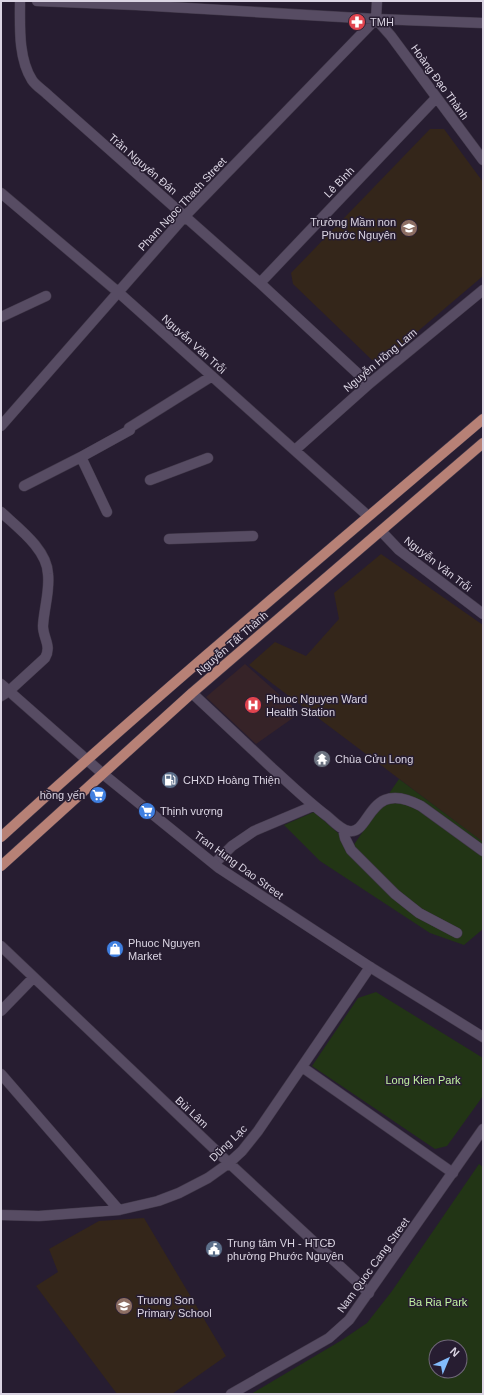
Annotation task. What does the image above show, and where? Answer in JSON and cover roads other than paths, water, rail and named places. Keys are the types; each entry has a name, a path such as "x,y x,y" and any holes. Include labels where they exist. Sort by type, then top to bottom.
{"main road":[{"name":"Nguyễn Tất Thành","path":"1,837 86,760 368,516 483,419"},
{"name":"Nguyễn Tất Thành","path":"1,866 192,693 483,443"}],"street":[{"name":"Trần Nguyên Đán","path":"20,1 20,29 23,53 27,68 33,81 260,283 369,384"},
{"path":"37,1 136,3 376,19 483,23"},
{"path":"376,19 377,1"},
{"name":"Pham Ngoc Thach Street","path":"1,426 74,345 118,292 185,216 376,19"},
{"name":"Hoàng Đạo Thành","path":"376,19 391,36 483,160"},
{"name":"Lê Bình","path":"260,283 436,98"},
{"name":"Nguyễn Văn Trỗi","path":"1,193 118,292 368,516"},
{"name":"Nguyễn Hồng Lam","path":"295,450 369,384 483,290"},
{"path":"1,317 46,296"},
{"path":"24,486 81,457 129,429 212,376"},
{"path":"81,457 107,512"},
{"path":"150,480 208,458"},
{"path":"1,512 34,544 40,552 48,573 48,591 43,628 48,646 48,653 45,658 4,690"},
{"name":"Nguyễn Văn Trỗi","path":"381,531 399,550 483,614"},
{"path":"170,539 253,536"},
{"name":"Tran Hung Dao Street","path":"4,690 86,760 180,837 215,863 219,868 370,967 483,1037"},
{"path":"192,693 313,806 344,829 355,831 360,827 377,804 387,799 396,797 410,800 421,806 483,851"},
{"path":"215,863 232,846 254,831 313,806"},
{"path":"344,829 345,838 351,850 395,894 419,914 457,933"},
{"name":"Bùi Lâm","path":"1,946 229,1163 369,1293"},
{"name":"Dũng Lạc","path":"1,1215 39,1216 119,1210 158,1202 208,1178 229,1163 258,1131 370,967"},
{"path":"1,1011 33,978"},
{"path":"302,1067 453,1173"},
{"path":"1,1074 119,1210"},
{"name":"Nam Quoc Cang Street","path":"231,1394 328,1338 350,1320 483,1128"}],"place":[{"name":"TMH","path":"357,22"},
{"name":"Trường Mầm non Phước Nguyên","path":"409,228"},
{"name":"Phuoc Nguyen Ward Health Station","path":"253,705"},
{"name":"Chùa Cửu Long","path":"322,759"},
{"name":"CHXD Hoàng Thiện","path":"170,780"},
{"name":"hồng yến","path":"98,795"},
{"name":"Thịnh vượng","path":"147,811"},
{"name":"Phuoc Nguyen Market","path":"115,949"},
{"name":"Trung tâm VH - HTCĐ phường Phước Nguyên","path":"214,1249"},
{"name":"Truong Son Primary School","path":"124,1306"}],"park label":[{"name":"Long Kien Park","path":"423,1080"},
{"name":"Ba Ria Park","path":"438,1302"}]}
